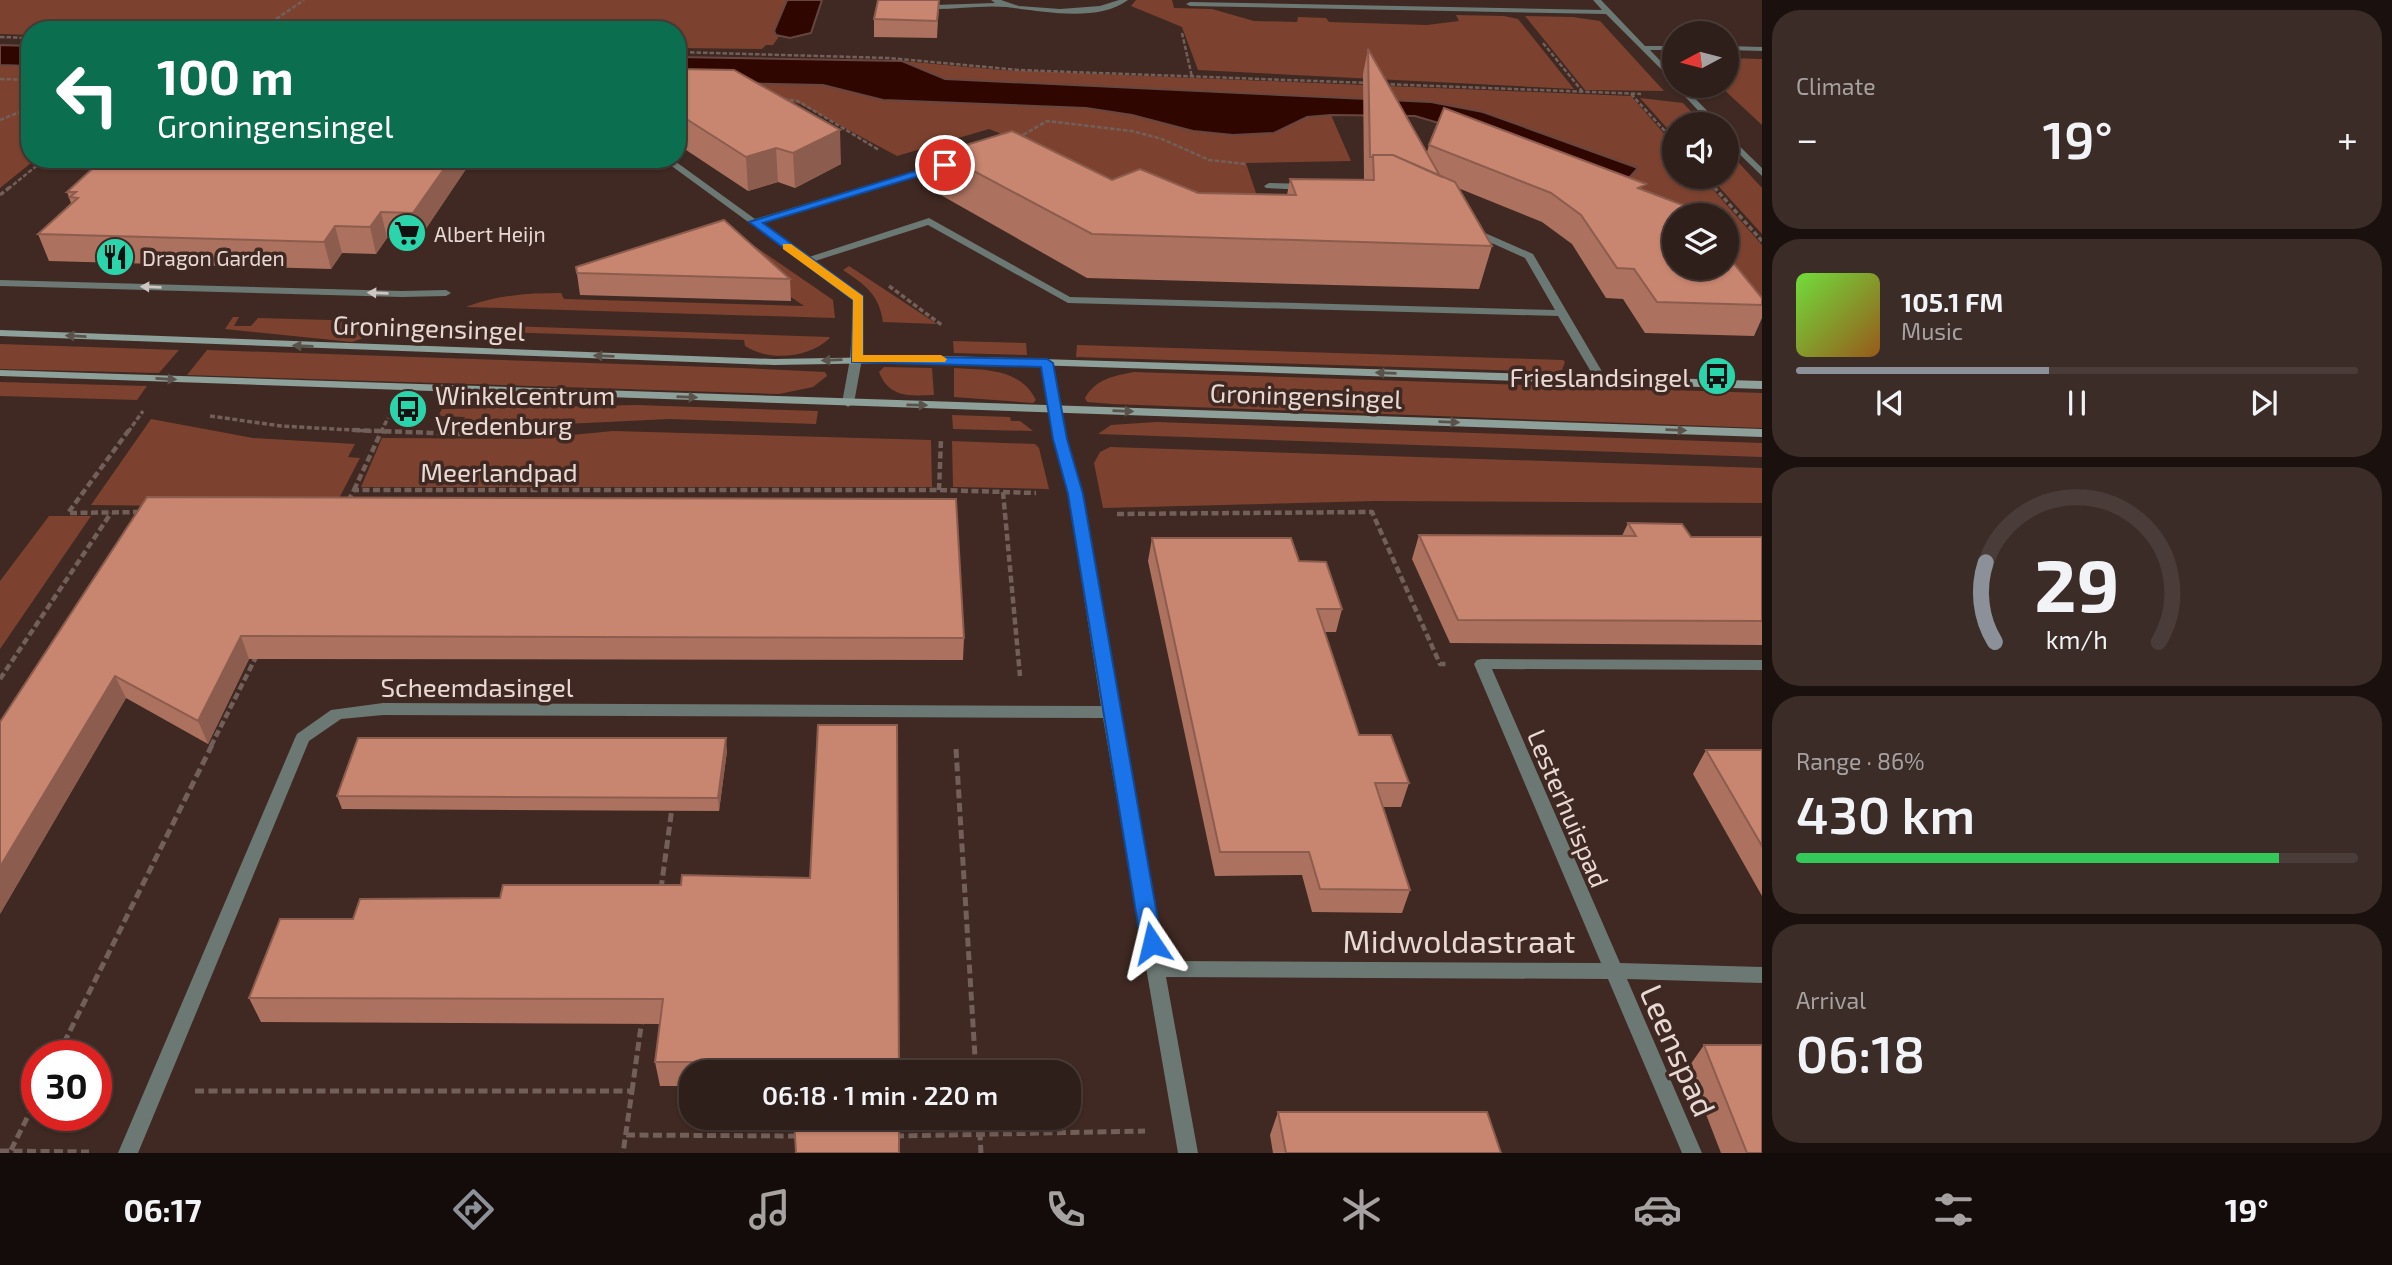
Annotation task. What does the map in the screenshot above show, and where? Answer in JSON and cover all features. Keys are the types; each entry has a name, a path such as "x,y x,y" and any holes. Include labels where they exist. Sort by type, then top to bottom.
{"street":[{"path":"935,6 998,3 1022,9 1091,10 1111,8 1124,0"},
{"path":"1597,0 1662,68"},
{"path":"1190,4 1609,12"},
{"path":"1643,48 1662,48"},
{"path":"1740,48 1762,48"},
{"path":"1691,98 1704,112"},
{"path":"755,222 1019,142"},
{"path":"1739,149 1762,173"},
{"path":"679,168 859,298 856,359 848,403"},
{"path":"1269,186 1321,188"},
{"path":"806,261 929,222 1068,300 1562,313"},
{"path":"1457,224 1529,256 1601,380"},
{"path":"0,283 446,293"},
{"name":"Groningensingel","path":"0,333 774,362 856,359 1047,363 1762,385"},
{"path":"1047,363 1075,494 1110,712 1188,1153"},
{"name":"Groningensingel","path":"0,373 1762,433"},
{"path":"1485,671 1762,665"},
{"name":"Lesterhuispad","path":"1485,671 1612,971"},
{"name":"Scheemdasingel","path":"128,1153 151,1091 303,738 337,714 383,709 1023,709 1110,712"},
{"name":"Midwoldastraat","path":"1156,969 1612,971 1762,975"},
{"name":"Leenspad","path":"1612,971 1692,1153"}],"path":[{"path":"273,21 304,0"},
{"path":"1179,28 1192,77"},
{"path":"0,37 21,38"},
{"path":"686,52 889,58 1019,70 1662,95"},
{"path":"0,79 21,80"},
{"path":"1631,93 1662,128"},
{"path":"775,98 798,101 890,156"},
{"path":"0,121 21,112"},
{"path":"1019,142 1021,136 1047,121 1132,131 1162,139 1209,160 1252,165 1269,186"},
{"path":"0,195 34,168"},
{"path":"1716,189 1762,241"},
{"path":"839,251 943,324 943,335"},
{"path":"147,405 68,513 152,512"},
{"path":"344,510 394,409"},
{"name":"Meerlandpad","path":"354,490 1075,494"},
{"path":"1003,492 1023,709"},
{"path":"0,679 111,512"},
{"path":"1078,514 1372,512 1440,664 1485,671"},
{"path":"65,1040 260,649"},
{"path":"953,709 975,1060"},
{"path":"659,900 672,805"},
{"path":"623,1153 644,1009"},
{"path":"151,1091 632,1091"},
{"path":"10,1152 21,1130"},
{"path":"980,1130 981,1153"},
{"path":"885,1136 1185,1130"},
{"path":"626,1135 803,1136"},
{"path":"0,1151 128,1153"}],"shaded area":[{"path":"0,0 805,0 773,45 766,45 762,49 686,48 686,21 21,21 21,35 0,34"},
{"path":"787,0 822,0 811,33 790,38 776,35 774,31"},
{"path":"1136,0 1172,0 1174,8 1212,9 1254,21 1297,22 1298,17 1326,18 1329,22 1427,25 1459,21 1456,15 1504,16 1518,19 1574,89 1198,70 1182,27 1131,6"},
{"path":"1525,16 1573,17 1600,21 1662,89 1662,91 1585,90"},
{"path":"0,45 21,46 21,66 0,65"},
{"path":"686,57 902,61 945,79 1431,102 1483,112 1638,168 1628,179 1415,116 1307,117 1274,133 1233,135 1193,131 1132,115 1086,108 883,100 823,85 686,82"},
{"path":"1740,58 1762,59 1762,125 1733,98 1740,98"},
{"path":"902,61 1001,70 1631,96 1662,131 1662,189 1713,189 1725,203 1662,205 1607,182 1637,167 1483,112 1431,102 945,79"},
{"path":"0,65 21,66 21,168 25,168 0,188"},
{"path":"686,82 823,85 849,91 1086,108 1132,115 1193,131 1274,133 1307,117 1331,115 1351,161 1246,163 1258,199 1159,193 1112,179 989,129 897,156 800,104 756,93"},
{"path":"1640,98 1683,103 1692,112 1662,112 1662,123"},
{"path":"1739,163 1762,188 1762,234 1739,209 1739,203 1734,203 1721,189 1739,189"},
{"path":"1739,219 1762,245 1762,300 1739,274"},
{"path":"753,245 833,300 835,318 466,307 513,296 561,293 564,299 804,306 772,284 743,248"},
{"path":"849,266 937,324 883,322 878,304 870,291 843,270"},
{"path":"233,317 239,317 234,326 251,326 258,318 475,324 471,331 378,328 375,334 352,342 225,329"},
{"path":"506,326 830,338 800,354 777,356 755,351 745,346 744,340 504,332"},
{"path":"953,341 1026,343 1027,355 954,353"},
{"path":"0,344 179,350 159,373 0,369"},
{"path":"1077,345 1565,362 1562,370 1555,372 1076,357"},
{"path":"207,350 742,368 825,372 827,376 813,387 779,394 187,375"},
{"path":"884,367 932,368 934,395 909,395 894,391 888,387 879,372"},
{"path":"954,368 1011,376 1021,382 1036,400 1033,403 954,397"},
{"path":"1134,372 1762,393 1762,428 1087,402 1085,398 1100,382"},
{"path":"0,382 147,386 137,400 0,396"},
{"path":"637,405 818,411 816,424 669,419 460,429 465,417 438,416 442,409"},
{"path":"952,415 1010,417 1011,421 1020,421 1033,431 953,429"},
{"path":"151,419 253,438 355,444 348,457 360,458 334,508 91,505"},
{"path":"1156,422 1762,443 1762,457 1098,434 1111,425"},
{"path":"613,431 931,440 932,487 361,487 382,438 530,439"},
{"path":"952,441 1035,444 1039,448 1049,489 953,487"},
{"path":"1110,447 1762,468 1762,503 1375,501 1103,508 1094,463 1100,452"},
{"path":"49,516 91,516 0,649 0,581"}],"building":[{"path":"878,0 939,0 937,21 874,19"},
{"path":"1368,49 1440,176 1393,155 1370,157"},
{"path":"686,69 734,70 840,130 793,153 776,148 746,157 686,119"},
{"path":"1444,108 1646,184 1638,188 1677,203 1662,203 1662,280 1739,280 1739,270 1762,298 1762,305 1657,302 1634,269 1617,268 1581,215 1551,193 1429,145"},
{"path":"1012,131 1112,180 1140,169 1198,193 1296,195 1290,179 1374,180 1373,155 1393,155 1455,182 1492,246 1092,234 940,153"},
{"path":"93,168 445,168 413,213 381,212 370,227 335,226 324,242 38,234 78,198 70,197 76,192 67,192"},
{"path":"724,220 790,279 577,273 576,267"},
{"path":"147,497 956,499 964,638 241,636 198,721 115,676 0,867 0,722"},
{"path":"1628,523 1682,524 1691,537 1762,537 1762,621 1458,620 1419,535 1636,536"},
{"path":"1152,538 1291,538 1299,561 1326,562 1342,609 1317,609 1359,735 1391,735 1409,783 1375,783 1410,890 1320,889 1309,852 1220,852"},
{"path":"818,725 897,725 899,1060 655,1062 663,999 249,998 280,919 353,919 360,899 500,898 503,885 681,885 682,875 810,878"},
{"path":"358,738 726,738 718,798 337,796"},
{"path":"1706,750 1762,750 1762,846"},
{"path":"1704,1045 1762,1045 1762,1153 1747,1153"},
{"path":"1278,1112 1487,1112 1501,1153 1286,1153"},
{"path":"795,1130 899,1130 899,1153 796,1153"}],"slow traffic":[{"path":"787,247 859,298 856,359 941,359"}],"place":[{"name":"Albert Heijn","path":"407,233"},
{"name":"Dragon Garden","path":"115,257"},
{"name":"Frieslandsingel","path":"1717,376"},
{"name":"Winkelcentrum Vredenburg","path":"408,409"}],"route":[{"path":"945,165 755,222 859,298 856,359 1047,363 1060,439 1075,494 1110,712 1152,943"}]}
